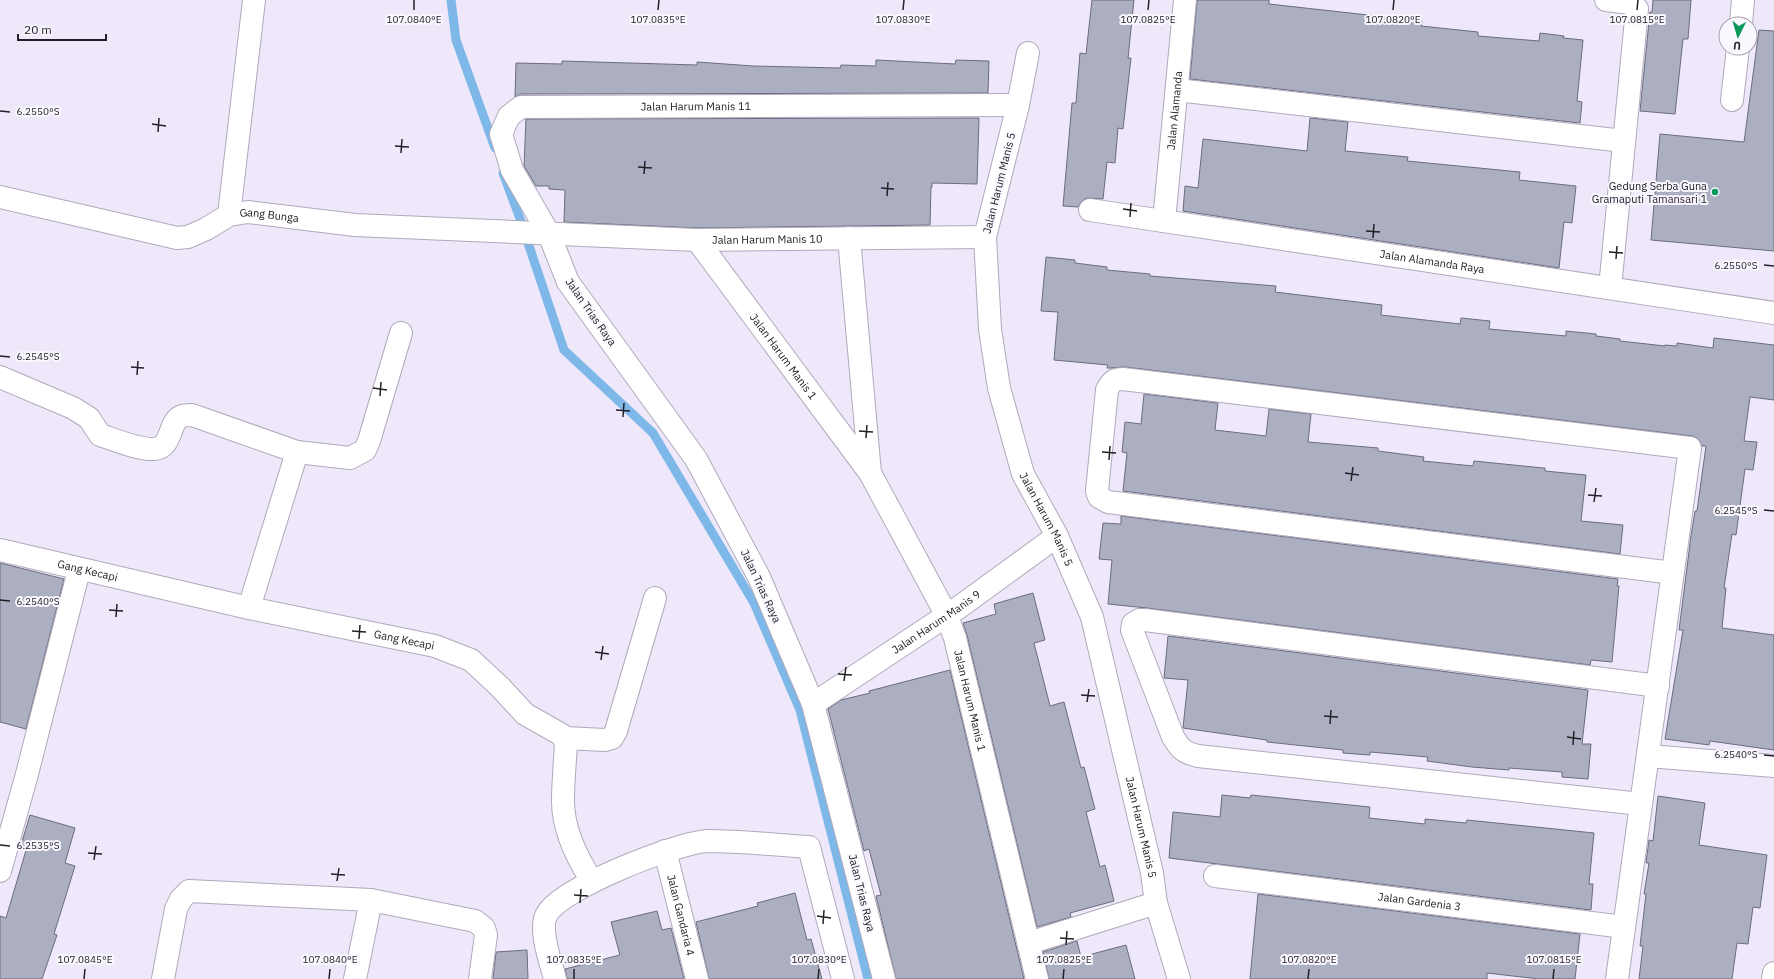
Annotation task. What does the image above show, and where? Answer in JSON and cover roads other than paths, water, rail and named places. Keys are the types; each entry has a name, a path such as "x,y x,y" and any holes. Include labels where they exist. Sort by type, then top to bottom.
{"street":[{"path":"229,215 254,0"},
{"name":"Jalan Alamanda","path":"1164,221 1185,0"},
{"path":"1610,288 1637,9 1631,3 1611,0"},
{"path":"1741,16 1743,0"},
{"name":"Jalan Harum Manis 5","path":"1028,53 1018,105 985,237 990,329 999,388 1023,474 1057,536 1092,617 1152,873 1156,902 1179,979"},
{"path":"1732,100 1737,56"},
{"path":"1177,90 1624,141"},
{"name":"Jalan Harum Manis 11","path":"549,234 512,170 501,134 509,116 521,107 1018,105"},
{"name":"Gang Bunga","path":"0,197 177,238 194,235 229,215 248,212 355,225 549,234"},
{"name":"Jalan Alamanda Raya","path":"1090,210 1774,313"},
{"name":"Jalan Harum Manis 10","path":"549,234 697,240 985,237"},
{"name":"Jalan Trias Raya","path":"549,234 568,282 696,459 759,577 814,704 884,979"},
{"name":"Jalan Harum Manis 1","path":"849,238 870,473"},
{"name":"Jalan Harum Manis 1","path":"697,240 870,473 946,616 955,638 1037,979"},
{"path":"0,377 73,408 90,418 100,435 143,448 156,450 167,443 176,420 182,416 192,415 297,452 350,458 365,450 370,441 400,332"},
{"path":"1617,979 1658,686 1690,448 1124,379 1116,379 1111,383 1107,390 1097,491 1099,497 1108,502 1673,573"},
{"path":"249,608 297,452"},
{"name":"Jalan Harum Manis 9","path":"814,704 946,616 1057,536"},
{"name":"Gang Kecapi","path":"0,550 79,570 249,608 435,646 471,660 525,714 562,735 564,738"},
{"path":"0,871 28,774 79,570"},
{"path":"592,881 578,857 566,825 563,802 566,743 564,738 605,740 612,738 616,731 655,598"},
{"path":"1641,804 1214,758 1187,753 1181,750 1173,737 1132,630 1133,624 1139,620 1145,620 1658,686"},
{"path":"1648,756 1774,766"},
{"path":"555,979 546,944 544,924 546,914 556,903 592,881 665,851 707,841 809,847 844,979"},
{"name":"Jalan Gandaria 4","path":"665,851 697,979"},
{"name":"Jalan Gardenia 3","path":"1215,876 1624,927"},
{"path":"163,979 176,909 181,899 189,891 371,900 475,921 484,928 486,935 480,979"},
{"path":"355,979 371,900"},
{"path":"1029,943 1156,902"},
{"path":"1773,979 1774,973"}],"waterway":[{"path":"451,0 456,40 495,148"},
{"path":"503,173 522,224"},
{"path":"528,243 564,350 653,433 754,603 800,710 868,979"}],"place":[{"name":"Gedung Serba Guna Gramaputi Tamansari 1","path":"1715,192"}]}
